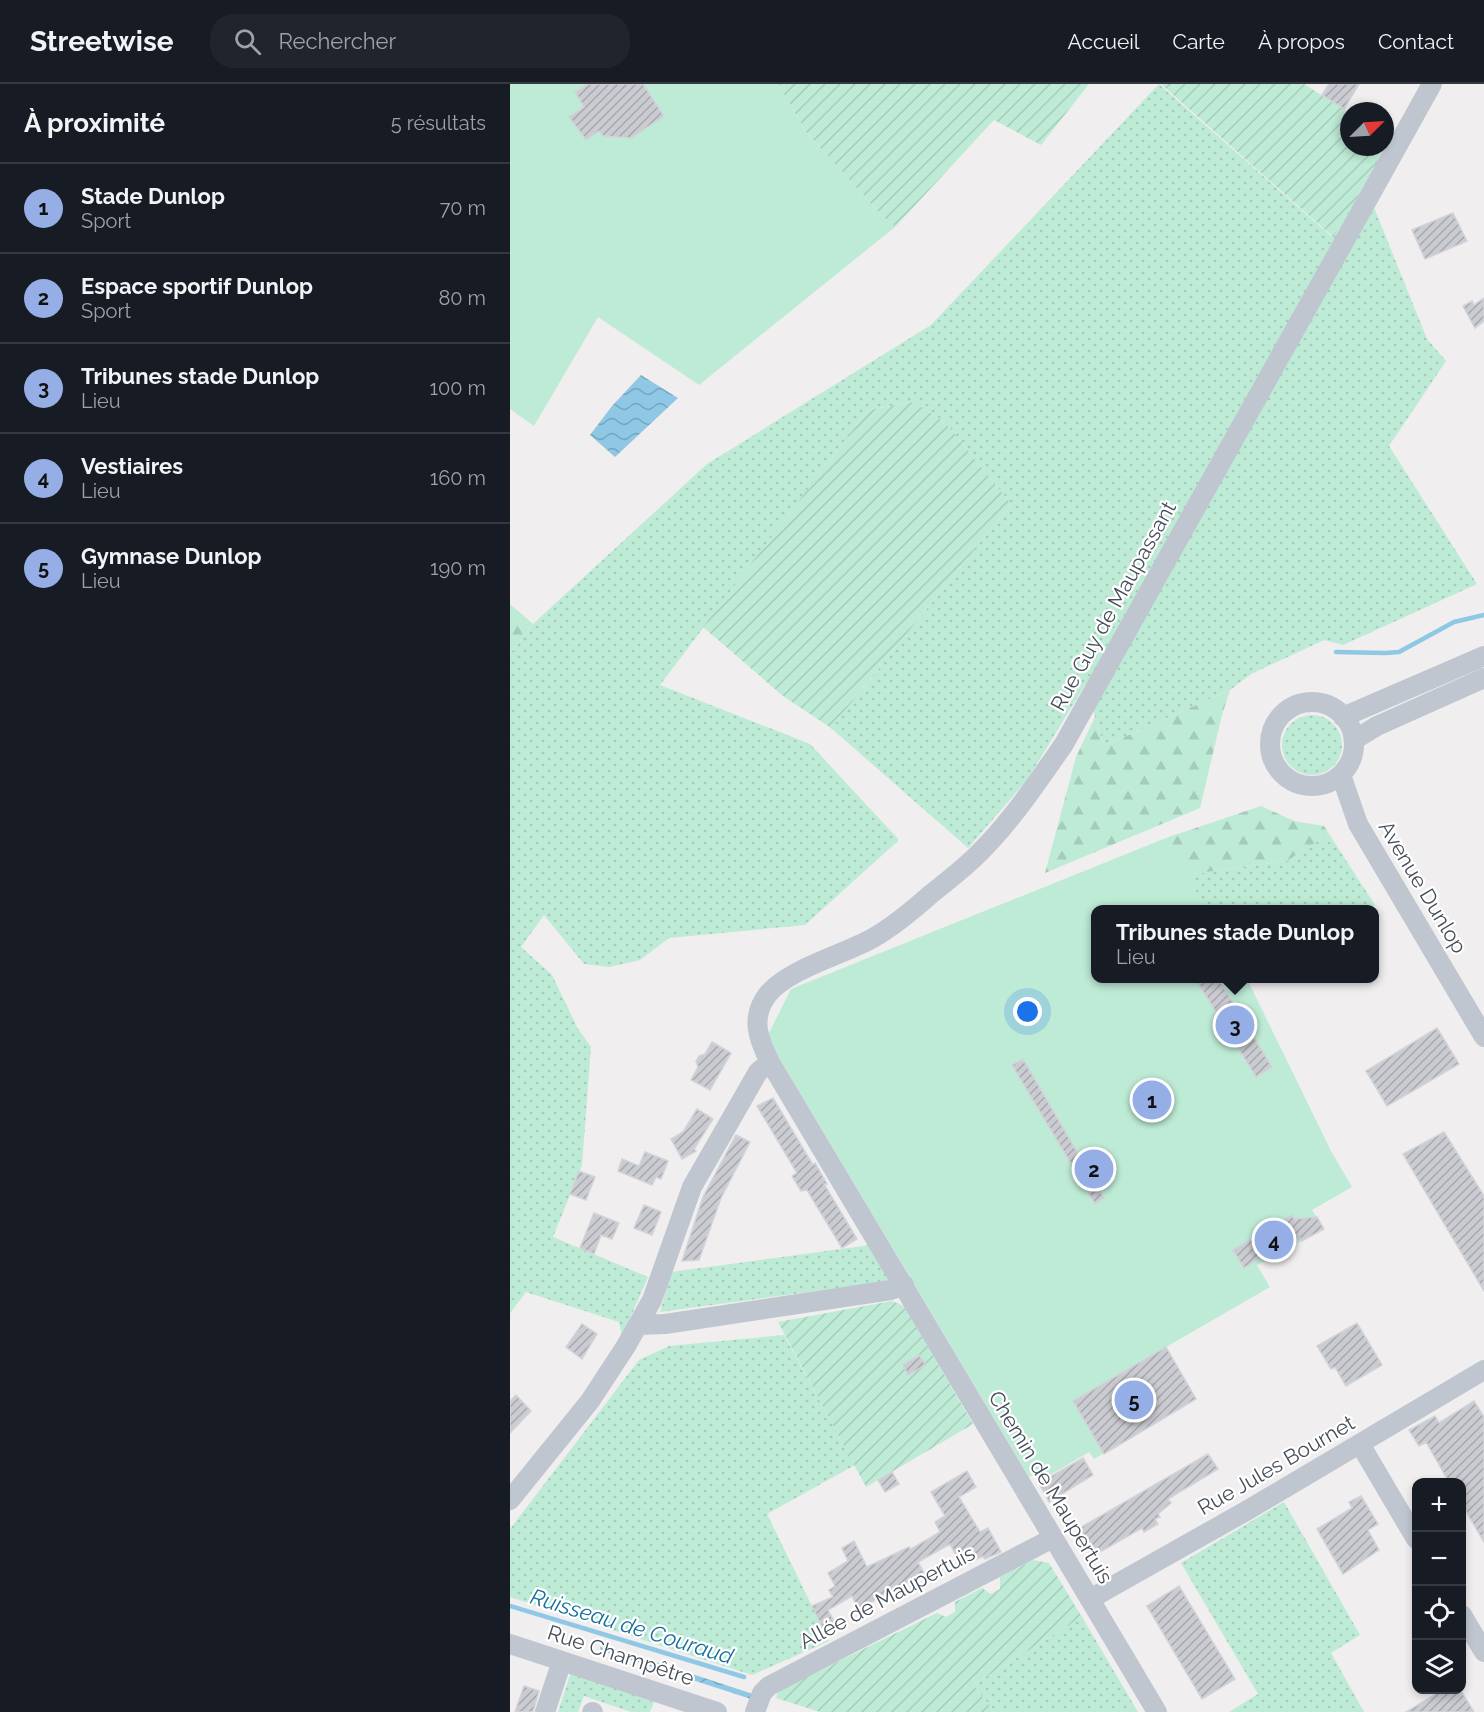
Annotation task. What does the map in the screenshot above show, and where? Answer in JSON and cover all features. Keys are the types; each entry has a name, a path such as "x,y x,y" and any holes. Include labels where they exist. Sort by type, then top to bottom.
{"street":[{"name":"Rue Guy de Maupassant","path":"904,1285 770,1062 756,1027 758,1011 768,994 781,982 873,938 912,911 965,866 1019,808 1064,744 1429,85"},
{"path":"1343,717 1484,656"},
{"path":"1353,740 1377,726 1484,678"},
{"path":"1304,703 1318,703 1332,708 1343,717 1352,732 1353,740 1351,759 1341,775 1319,786 1304,786 1291,781 1280,772 1272,759 1269,745 1272,730 1279,718 1290,708 1304,703"},
{"name":"Avenue Dunlop","path":"1341,775 1358,824 1484,1036"},
{"name":"Avenue Dunlop","path":"1319,786 1358,824"},
{"path":"510,1500 590,1401 638,1325 652,1300 696,1178 758,1072 770,1062"},
{"path":"638,1325 665,1324 891,1290 904,1285"},
{"name":"Chemin de Maupertuis","path":"904,1285 1157,1712"},
{"name":"Rue Jules Bournet","path":"1090,1599 1484,1370"},
{"path":"1360,1444 1412,1532"},
{"name":"Allée de Maupertuis","path":"754,1712 762,1693 769,1686 1053,1538"},
{"path":"1466,1623 1484,1652"},
{"name":"Rue Champêtre","path":"510,1644 717,1712"},
{"path":"545,1712 562,1661"}],"green space":[{"path":"510,84 778,84 806,132 882,216 895,227 699,385 598,317 534,426 510,409"},
{"path":"778,84 1089,84 1041,145 994,120 895,227 882,216 806,132"},
{"path":"1159,84 1332,237 1365,185 1427,339 1446,361 1389,446 1477,584 1343,645 1324,640 1251,674 1230,690 1104,746 1085,685 1027,780 968,848 831,728 1011,504 945,422 913,402 868,410 660,685 810,744 899,840 805,925 669,938 640,960 609,967 584,964 544,915 521,947 552,975 577,1027 591,1047 582,1165 553,1237 648,1277 622,1337 619,1322 526,1292 510,1313 510,654 533,624 707,464 931,325"},
{"path":"1161,84 1304,84 1340,107 1340,156 1382,156 1333,237"},
{"path":"913,402 945,422 1011,504 831,728 783,696 703,627 868,410"},
{"path":"510,604 533,624 510,654"},
{"path":"1230,690 1200,808 1045,873 1076,757 1095,717 1104,746"},
{"path":"1306,715 1318,715 1329,720 1337,728 1342,745 1340,757 1329,770 1318,775 1306,775 1295,770 1287,762 1282,751 1282,739 1287,728 1295,720"},
{"path":"1261,806 1294,821 1324,826 1329,834 1287,861 1185,875 1166,838"},
{"path":"1329,834 1375,905 1204,905 1185,875 1287,861"},
{"path":"1166,838 1204,905 1091,905 1091,983 1249,983 1331,1151 1352,1187 1312,1210 1324,1229 1257,1265 1270,1287 1166,1347 1196,1399 1094,1459 1089,1452 1050,1475 1038,1471 1029,1477 767,1037 791,989"},
{"path":"870,1245 890,1281 660,1312 671,1272"},
{"path":"892,1301 904,1306 973,1424 866,1487 778,1322"},
{"path":"784,1335 855,1465 767,1514 829,1641 752,1675 510,1597 510,1529 639,1360 669,1346"},
{"path":"1284,1502 1360,1635 1331,1653 1364,1712 1229,1712 1258,1694 1181,1563"},
{"path":"1033,1560 1049,1563 1082,1617 973,1685 995,1712 820,1712 776,1698 778,1691 937,1613 946,1617 955,1612 955,1602 982,1588 991,1594 1000,1589 1000,1577"},
{"path":"1082,1617 1138,1712 995,1712 973,1685"},
{"path":"571,1672 654,1702 650,1712 631,1712 584,1696 578,1712 558,1712"}],"water":[{"path":"641,375 678,398 615,457 590,435 612,406"},
{"path":"601,1644 756,1695 754,1700 600,1650"}],"building":[{"path":"588,84 643,84 664,116 631,138 603,136 599,131 586,140 569,117 584,107 575,92"},
{"path":"1329,84 1359,84 1348,102 1340,102 1340,106 1322,95"},
{"path":"1453,213 1467,241 1425,259 1412,230"},
{"path":"1484,298 1484,321 1475,328 1463,306 1472,301 1474,305"},
{"path":"1198,983 1221,983 1272,1067 1256,1077"},
{"path":"1437,1028 1459,1064 1387,1106 1366,1071"},
{"path":"712,1042 731,1053 710,1090 691,1080 698,1067 696,1061 699,1056 705,1054"},
{"path":"1023,1059 1104,1198 1095,1204 1012,1065"},
{"path":"773,1098 813,1165 815,1163 827,1184 824,1184 857,1239 842,1248 807,1190 801,1191 792,1176 797,1173 757,1106"},
{"path":"697,1109 713,1119 694,1149 696,1151 682,1159 671,1139 683,1132"},
{"path":"1444,1132 1484,1196 1484,1291 1403,1154"},
{"path":"736,1135 750,1142 721,1198 699,1260 682,1261 703,1197"},
{"path":"645,1152 668,1161 661,1179 656,1177 652,1185 618,1171 622,1159 639,1166"},
{"path":"579,1171 595,1177 586,1200 570,1194"},
{"path":"644,1205 661,1212 652,1235 634,1228"},
{"path":"594,1213 619,1223 612,1239 601,1235 594,1254 580,1248"},
{"path":"1292,1215 1294,1219 1317,1217 1324,1229 1302,1241 1300,1238 1265,1260 1263,1256 1244,1268 1233,1250"},
{"path":"1357,1323 1382,1365 1346,1386 1335,1367 1331,1369 1317,1346"},
{"path":"582,1324 597,1334 582,1359 566,1347"},
{"path":"1166,1347 1196,1399 1104,1454 1073,1401"},
{"path":"919,1355 926,1365 908,1375 903,1365"},
{"path":"516,1395 531,1411 510,1433 510,1401"},
{"path":"1474,1401 1484,1417 1484,1542 1466,1511 1466,1478 1447,1478 1426,1442 1419,1446 1409,1430 1435,1416 1439,1423"},
{"path":"1208,1454 1218,1469 1168,1499 1171,1503 1158,1514 1160,1517 1155,1519 1158,1524 1144,1532 1142,1528 1093,1556 1078,1529"},
{"path":"1083,1458 1093,1475 1049,1502 1039,1483"},
{"path":"967,1471 976,1487 959,1497 980,1532 988,1528 1001,1552 985,1559 983,1556 962,1567 950,1544 918,1562 924,1573 868,1604 872,1609 861,1615 852,1596 828,1610 836,1625 824,1631 812,1606 833,1597 829,1590 835,1586 828,1573 848,1561 842,1548 854,1541 867,1567 909,1547 911,1549 940,1532 935,1522 945,1516 931,1492"},
{"path":"892,1472 899,1484 885,1492 878,1480"},
{"path":"1361,1496 1378,1524 1368,1530 1379,1550 1343,1574 1317,1529 1352,1508 1349,1502"},
{"path":"1179,1586 1235,1679 1202,1699 1147,1606"},
{"path":"524,1686 539,1691 533,1712 515,1712"},
{"path":"1436,1694 1463,1694 1474,1712 1406,1712"}],"waterway":[{"path":"1336,652 1399,652 1454,622 1484,615"},
{"name":"Ruisseau de Couraud","path":"510,1606 744,1677"}],"place":[{"name":"Tribunes stade Dunlop","path":"1235,1025"},
{"name":"Stade Dunlop","path":"1152,1100"},
{"name":"Espace sportif Dunlop","path":"1094,1169"},
{"name":"Vestiaires","path":"1274,1240"},
{"name":"Gymnase Dunlop","path":"1134,1400"}]}
